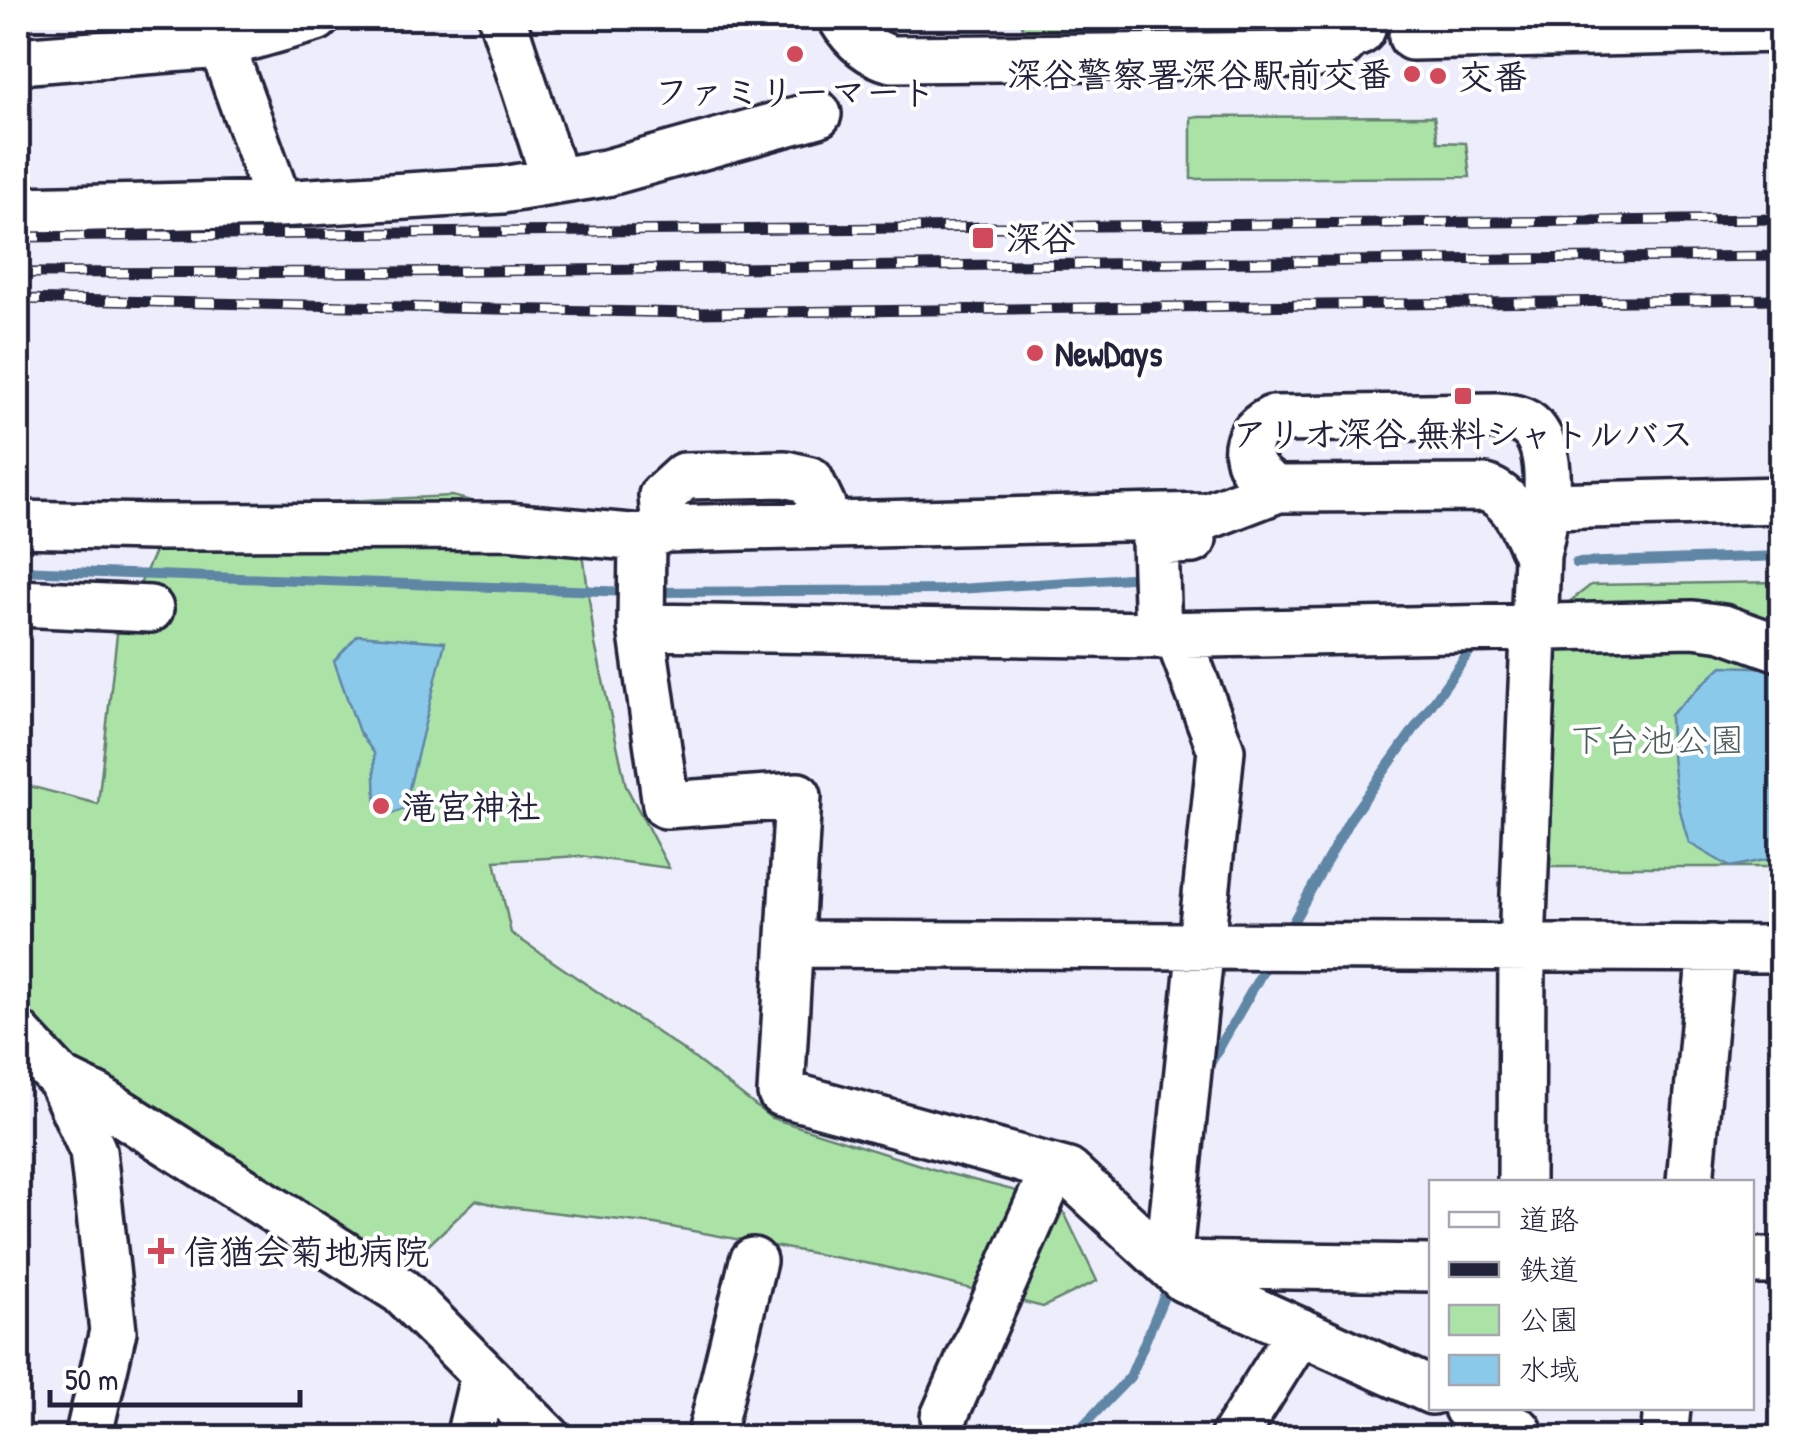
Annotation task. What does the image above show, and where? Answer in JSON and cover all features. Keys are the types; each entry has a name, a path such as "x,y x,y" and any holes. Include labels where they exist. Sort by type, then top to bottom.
{"street":[{"path":"18,60 316,18"},
{"path":"502,18 556,180"},
{"path":"841,18 876,55 892,60 1314,55 1340,46 1357,22"},
{"path":"1412,37 1608,24 1782,29"},
{"path":"216,31 278,204"},
{"path":"18,210 278,204 502,190 606,173 818,114"},
{"path":"1168,1264 1221,750 1168,634 1156,542 1193,540 1192,531 1156,532 1166,516 1206,498 1247,451 1253,432 1272,419 1496,416 1522,420 1535,430 1541,446 1522,947 1521,1180"},
{"path":"1486,488 1505,468 1516,446 1522,420"},
{"path":"1247,451 1256,475 1278,489"},
{"path":"18,524 507,526 649,539 824,526 1208,516 1278,489 1486,488 1506,499 1538,527 1782,500"},
{"path":"649,539 642,627 666,805 798,796 781,1093 1068,1172 1184,1279 1429,1391"},
{"path":"18,603 150,609"},
{"path":"642,627 1168,634 1692,624 1724,628 1782,650"},
{"path":"791,944 1782,949"},
{"path":"1690,1180 1712,948"},
{"path":"18,1034 60,1080 93,1151 114,1331 88,1438"},
{"path":"60,1080 98,1098 401,1291 548,1438"},
{"path":"944,1417 1054,1168"},
{"path":"710,1438 753,1261"},
{"path":"1754,1261 1782,1262"},
{"path":"1168,1264 1429,1268"},
{"path":"1233,1438 1300,1331"},
{"path":"470,1438 484,1374"},
{"path":"1472,1410 1519,1425"},
{"path":"1664,1438 1667,1410"}],"green space":[{"path":"1019,18 1157,18 1157,44 1035,44 1025,34"},
{"path":"1434,116 1438,142 1466,143 1470,177 1191,179 1191,117"},
{"path":"452,496 580,530 595,644 626,786 669,868 580,856 495,861 511,933 686,1052 771,1118 942,1172 1059,1202 1097,1281 1043,1307 881,1266 655,1224 476,1200 398,1274 320,1210 59,1062 18,1016 18,783 98,804 117,634 164,532 237,506"},
{"name":"下台池公園","path":"1781,582 1781,867 1525,867 1536,628 1591,585"}],"water":[{"path":"358,635 445,642 404,809 389,815 376,805 374,753 359,732 334,661"},
{"path":"1722,666 1781,668 1781,853 1730,867 1689,843 1677,795 1670,715"}],"waterway":[{"path":"1576,563 1782,556"},
{"path":"18,570 631,592"},
{"path":"653,592 942,590 1145,577"},
{"path":"1287,933 1350,819 1477,641"},
{"path":"1206,1071 1267,964"},
{"path":"1071,1438 1130,1377 1171,1280"}],"railway":[{"path":"18,237 1782,219"},
{"path":"18,273 1782,256"},
{"path":"18,299 693,313 1782,299"}],"place":[{"name":"ファミリーマート","path":"795,54"},
{"name":"深谷警察署深谷駅前交番","path":"1412,74"},
{"name":"交番","path":"1438,76"},
{"name":"深谷","path":"983,238"},
{"name":"NewDays","path":"1035,353"},
{"name":"アリオ深谷 無料シャトルバス","path":"1463,396"},
{"name":"滝宮神社","path":"381,806"},
{"name":"信猶会菊地病院","path":"161,1251"}]}
